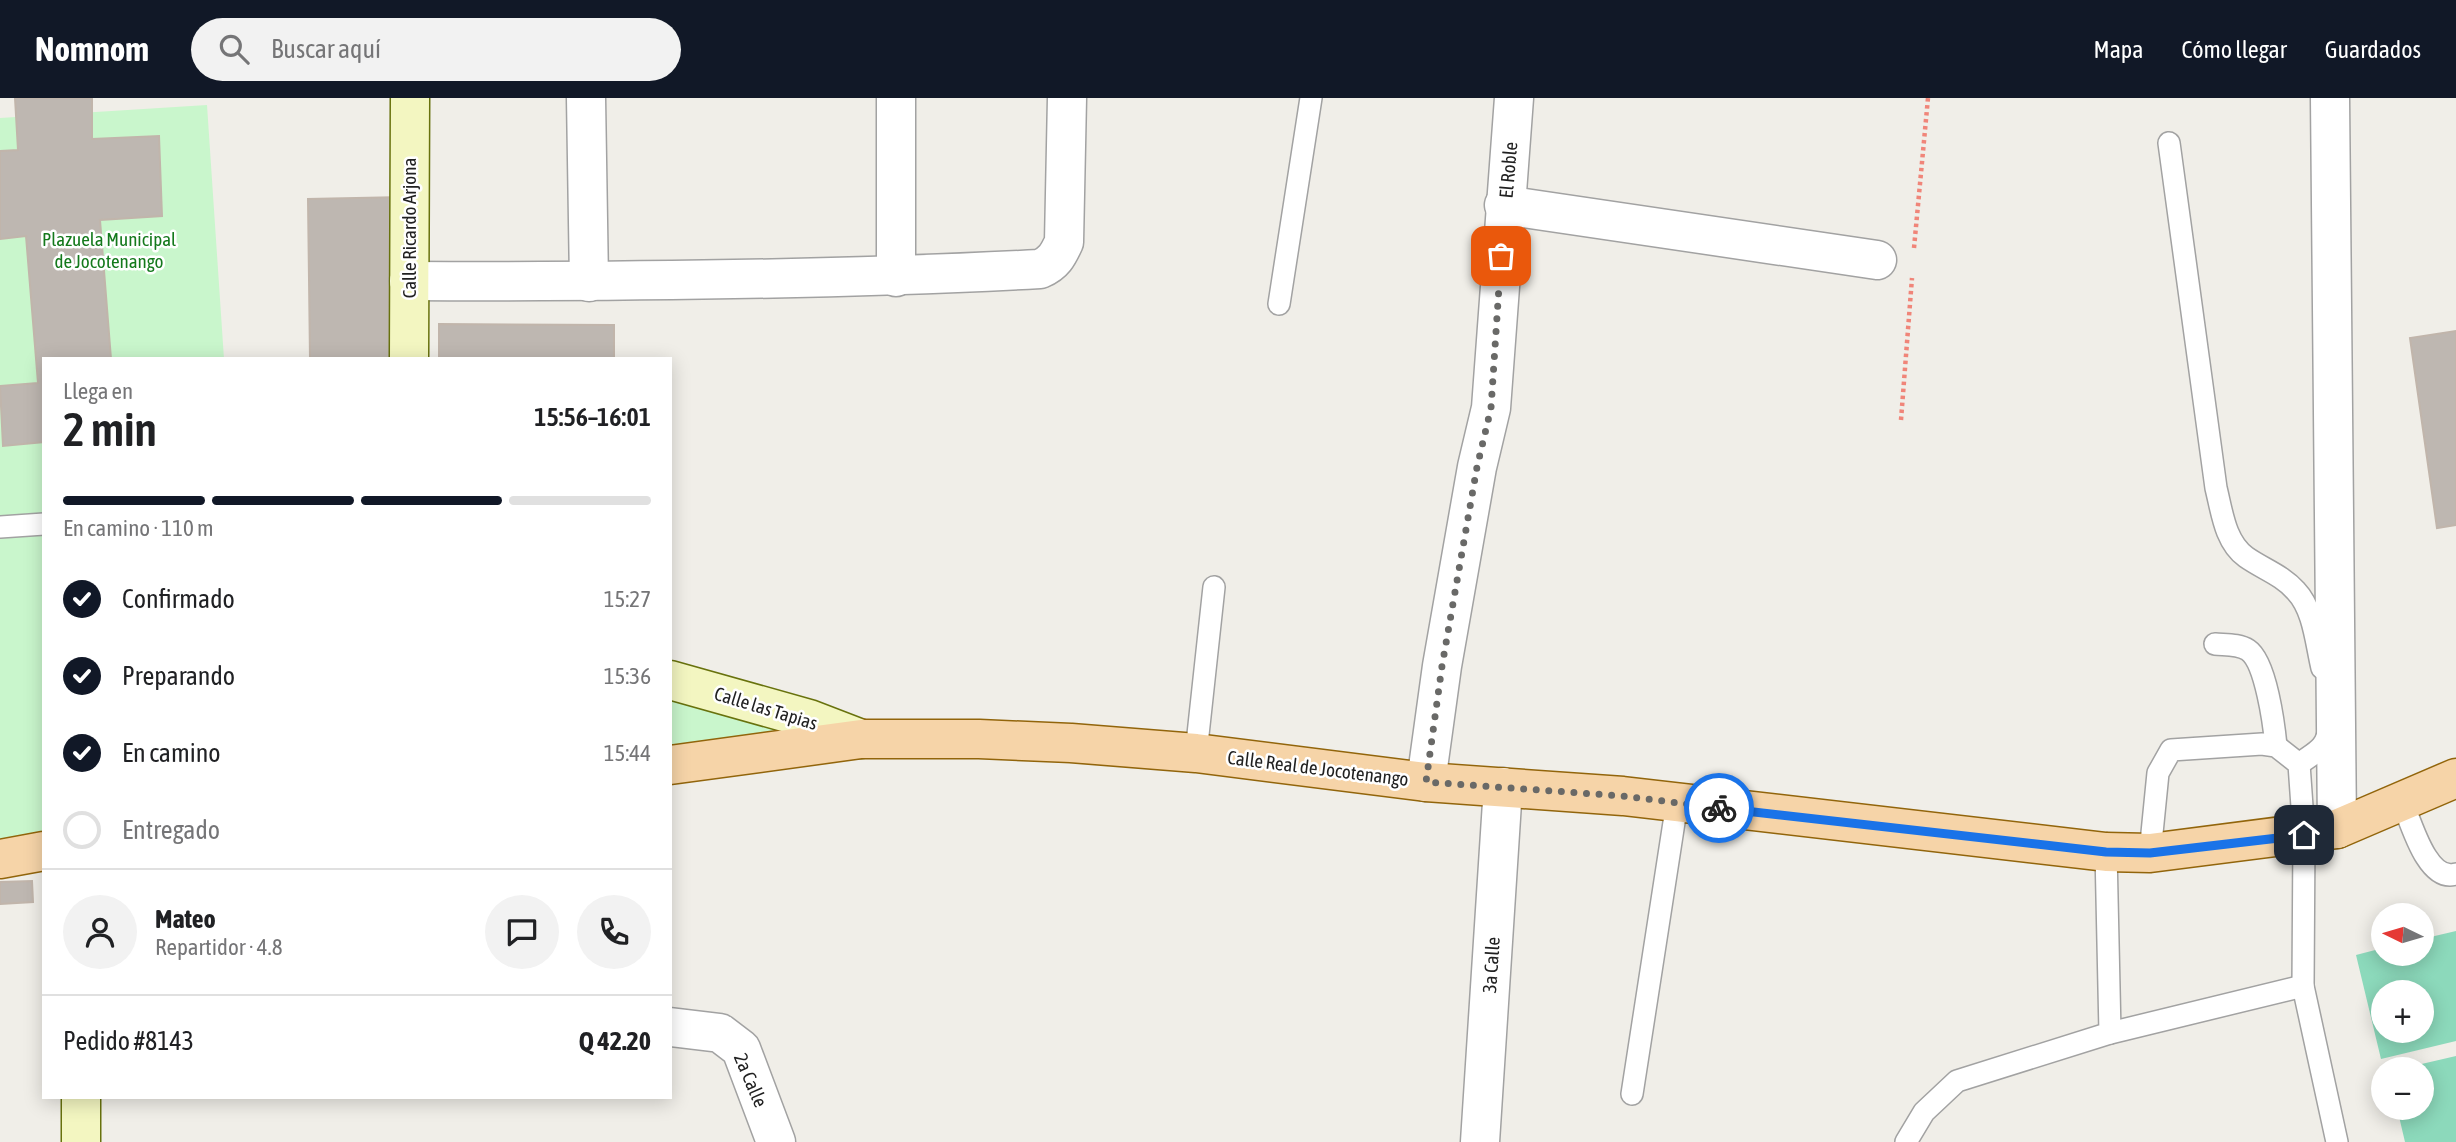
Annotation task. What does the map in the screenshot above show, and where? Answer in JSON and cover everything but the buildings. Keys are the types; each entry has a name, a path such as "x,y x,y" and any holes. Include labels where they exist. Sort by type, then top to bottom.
{"main road":[{"name":"Calle Real de Jocotenango","path":"672,765 861,739 979,739 1071,743 1196,753 1426,782 1676,803 2106,852 2150,853 2320,832 2456,778"},
{"path":"0,859 42,851"}],"street":[{"name":"Calle Ricardo Arjona","path":"409,357 410,98"},
{"path":"586,98 589,282"},
{"path":"895,98 896,277"},
{"path":"409,281 589,282 896,277 1040,269 1058,256 1064,242 1067,98"},
{"name":"El Roble","path":"1426,782 1442,666 1477,467 1491,408 1514,98"},
{"path":"2320,832 2330,98"},
{"path":"1504,205 1877,260"},
{"name":"Calle las Tapias","path":"672,681 809,719 861,739"},
{"name":"3a Calle","path":"1480,1142 1503,787"},
{"name":"2a Calle","path":"672,1027 720,1033 741,1049 776,1142"},
{"path":"81,1099 81,1142"}],"lane":[{"path":"1279,304 1311,98"},
{"path":"2169,143 2216,488 2229,536 2245,556 2298,592 2310,613 2329,704 2328,740 2299,764"},
{"path":"0,527 42,524"},
{"path":"1196,753 1214,587"},
{"path":"2215,644 2238,646 2248,650 2256,658 2273,712 2276,746"},
{"path":"2150,853 2158,773 2171,750 2262,744 2276,746 2299,764 2320,832 2303,986 2337,1142"},
{"path":"2402,801 2429,862 2438,873 2456,874"},
{"path":"1632,1094 1676,803"},
{"path":"2106,852 2110,1033"},
{"path":"1906,1142 1924,1112 1956,1081 2110,1033 2303,986"}],"green space":[{"name":"Plazuela Municipal de Jocotenango","path":"207,105 224,357 42,357 42,832 0,839 0,118"},
{"path":"672,689 819,734 672,751"},
{"path":"2456,931 2456,1041 2381,1057 2377,1043 2434,1043 2434,980 2371,980 2371,1017 2356,955 2371,951 2371,966 2434,966 2434,936"},
{"path":"2456,1056 2456,1142 2405,1142 2400,1120 2434,1120 2434,1061"}],"way so far":[{"path":"1501,256 1491,408 1477,467 1442,666 1426,782 1623,796 1719,808"}],"route":[{"path":"1719,808 2106,852 2150,853 2304,835"}]}
